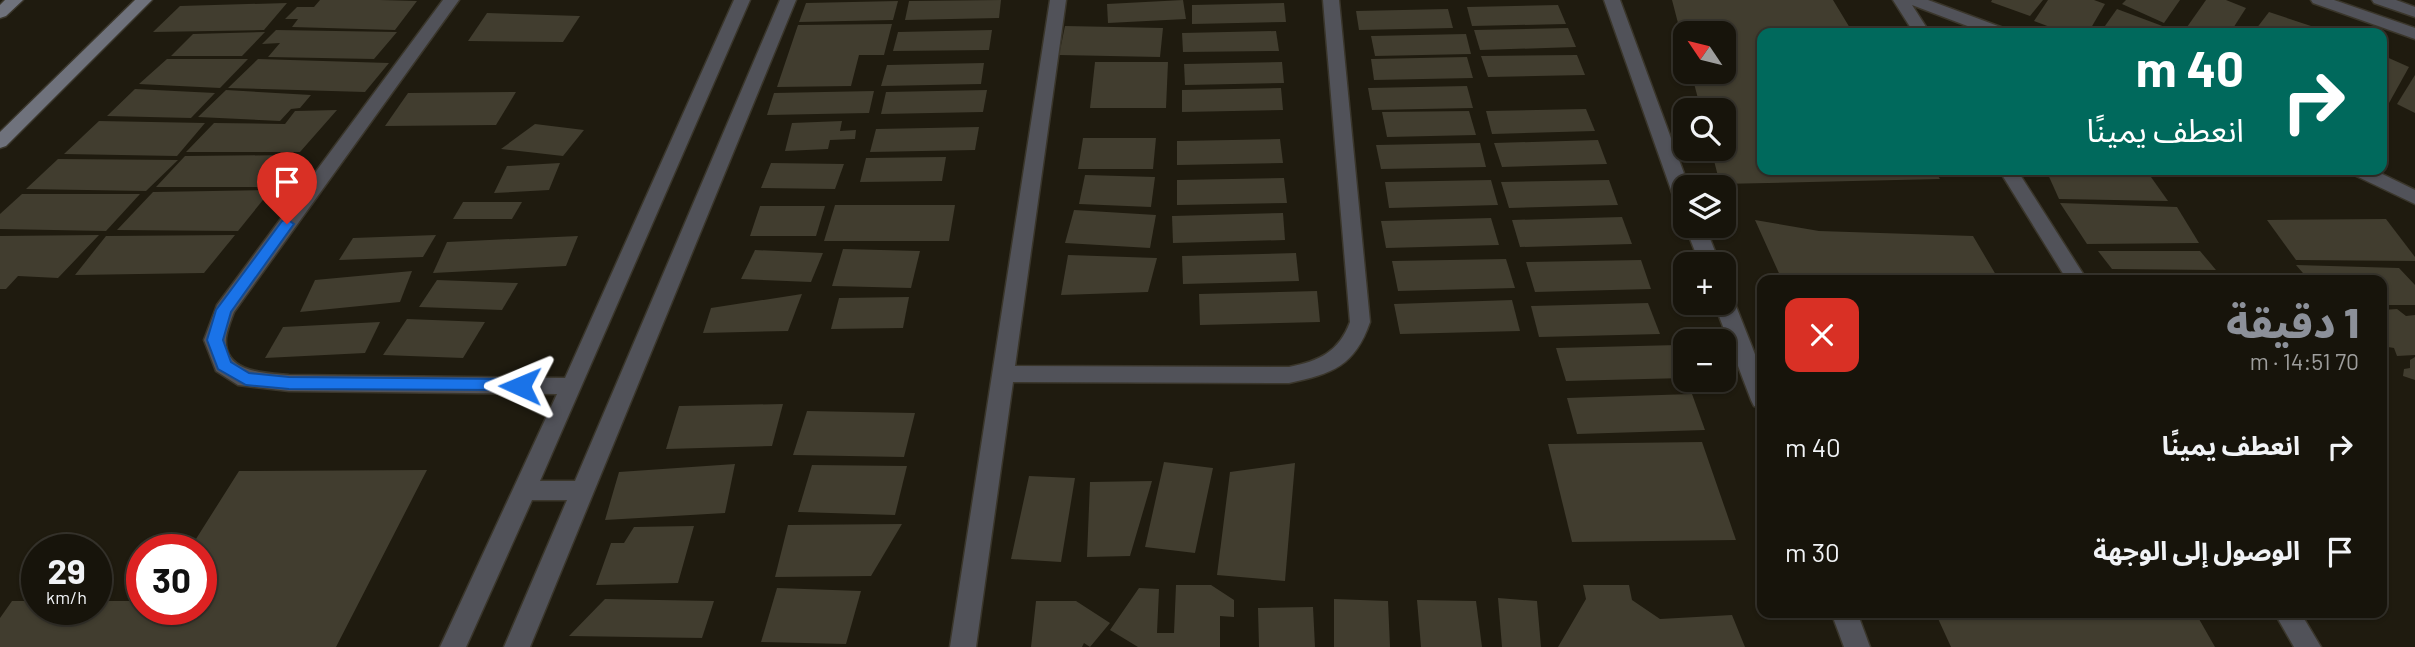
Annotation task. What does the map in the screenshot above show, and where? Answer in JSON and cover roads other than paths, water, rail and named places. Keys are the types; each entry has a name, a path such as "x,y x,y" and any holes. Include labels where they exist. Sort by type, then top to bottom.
{"street":[{"path":"0,13 15,0"},
{"path":"0,142 144,0"},
{"path":"451,0 223,310 215,340 224,365 246,379 289,383 572,386"},
{"path":"453,647 572,386 742,0"},
{"path":"517,647 788,0"},
{"path":"963,647 1058,0"},
{"path":"1003,374 1289,374 1317,369 1339,358 1355,342 1360,322 1331,0"},
{"path":"1612,0 1676,175"},
{"path":"1901,0 1919,28"},
{"path":"1913,0 1987,28"},
{"path":"2380,0 2415,12"},
{"path":"2326,1 2415,34"},
{"path":"2010,175 2074,275"},
{"path":"2369,175 2415,198"},
{"path":"1729,315 1757,387"},
{"path":"524,491 583,490"},
{"path":"1846,618 1857,647"},
{"path":"2290,618 2308,647"}]}
